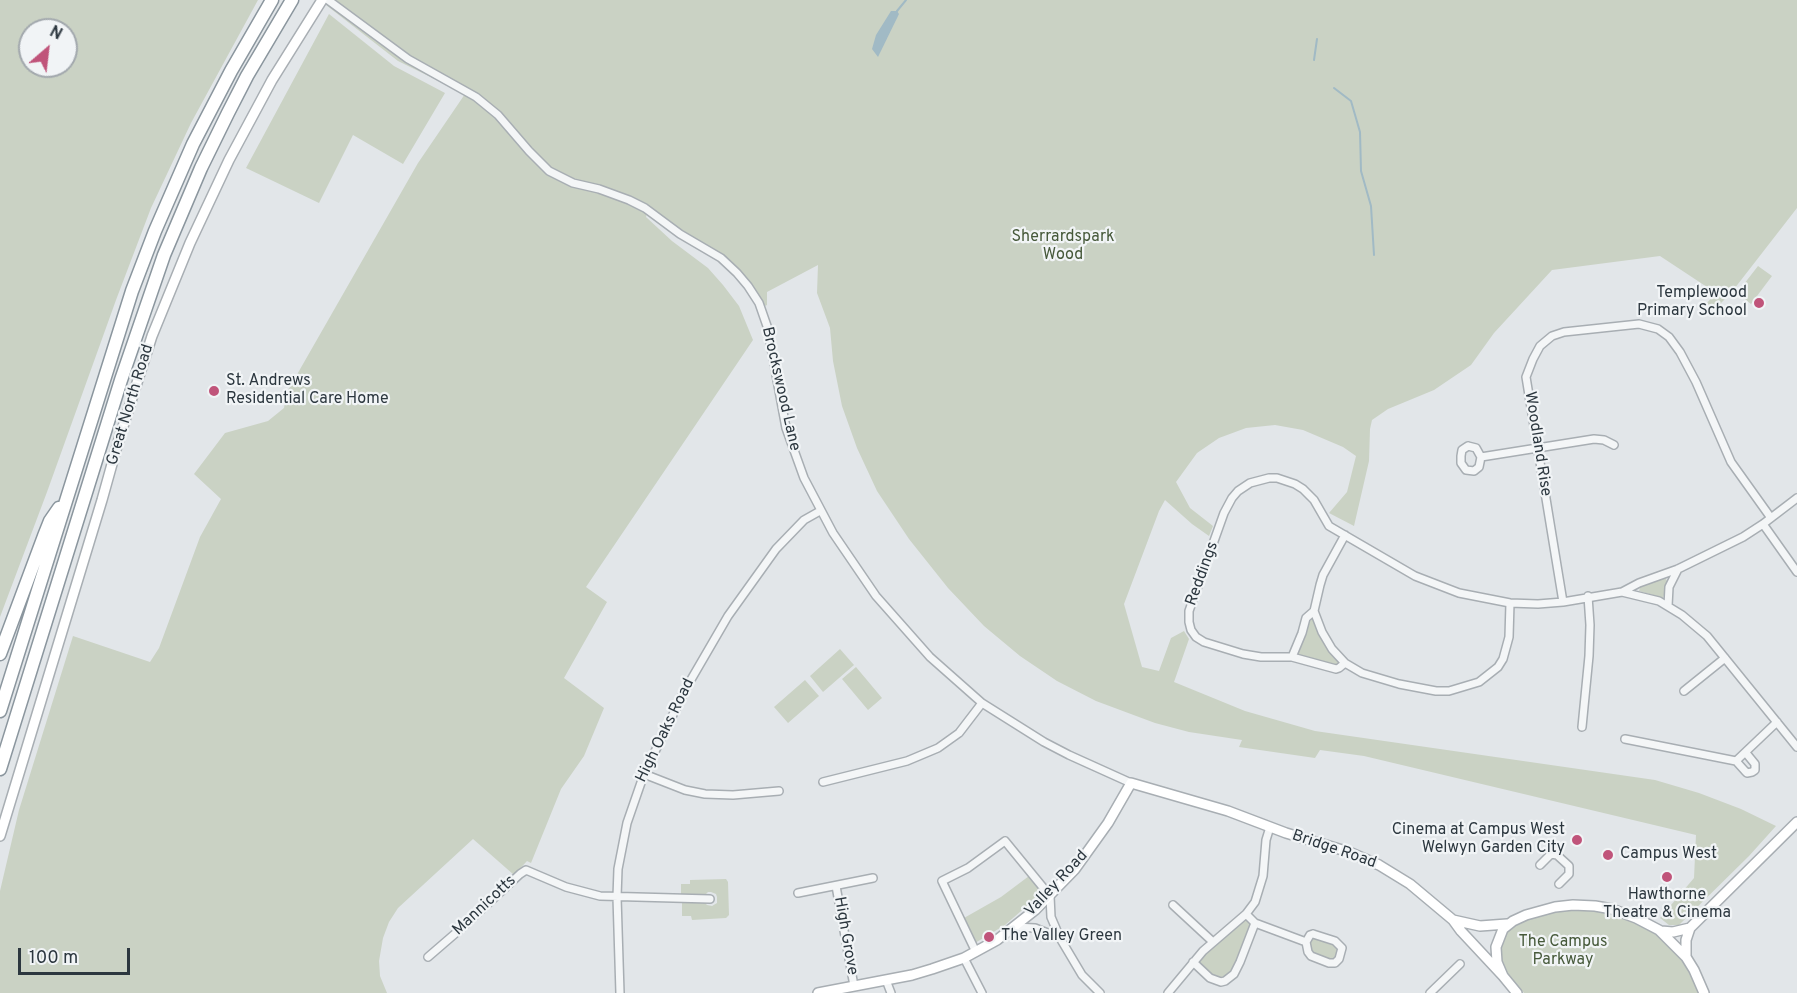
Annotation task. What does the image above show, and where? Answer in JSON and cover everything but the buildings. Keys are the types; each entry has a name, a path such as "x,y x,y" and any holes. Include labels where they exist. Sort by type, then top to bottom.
{"highway":[{"path":"0,711 128,302 155,231 211,108 272,0"},
{"path":"0,769 121,380 164,255 214,140 247,76 292,0"},
{"path":"0,654 47,529 68,495"}],"main road":[{"name":"Great North Road","path":"0,836 152,336 190,243 229,160 272,80 322,0"},
{"name":"Bridge Road","path":"1131,783 1228,811 1307,840 1349,852 1380,866 1410,884 1453,920 1517,993"},
{"name":"Valley Road","path":"818,993 932,969 976,952 1015,927 1050,896 1093,846 1131,783"},
{"path":"1686,957 1686,940 1690,928 1794,825"},
{"path":"1453,920 1480,926 1507,924 1555,907 1584,905 1625,913 1659,930 1686,957 1704,993"},
{"path":"1503,976 1497,962 1496,952 1500,935 1507,924"},
{"path":"1659,930 1673,932 1690,928"}],"street":[{"name":"Brockswood Lane","path":"328,0 408,60 476,97 498,116 549,171 573,183 599,189 653,212 681,234 721,258 737,273 759,303 771,338 786,428 804,478 845,553 884,605 930,657 982,703 1044,742 1131,783"},
{"name":"Woodland Rise","path":"1563,602 1526,377 1533,359 1545,340 1552,336 1564,332 1629,324 1650,326 1664,333 1674,343 1701,392 1731,462 1771,518"},
{"path":"1481,457 1594,439 1604,440 1614,445"},
{"name":"Reddings","path":"1345,663 1336,669 1292,657 1261,657 1229,651 1199,640 1191,630 1189,611 1224,513 1232,498 1246,486 1257,481 1277,478 1287,480 1303,489 1314,500 1329,526 1396,566 1436,586 1510,603 1538,604 1622,592"},
{"path":"1622,592 1726,546 1763,524 1797,498"},
{"name":"High Oaks Road","path":"620,993 617,897 622,846 644,774 684,690 728,616 776,549 795,529 820,511"},
{"path":"1763,524 1797,572"},
{"path":"1292,657 1306,618 1314,611 1323,575 1345,535"},
{"path":"1668,606 1669,587 1678,569"},
{"path":"1622,592 1654,599 1695,625 1725,658 1797,747"},
{"path":"1582,727 1589,656 1588,596"},
{"path":"1314,611 1326,640 1345,663 1362,673 1379,679 1436,691 1449,691 1479,682 1498,667 1503,659 1509,637 1510,603"},
{"path":"1684,691 1725,658"},
{"path":"823,782 907,761 938,748 959,733 982,703"},
{"path":"1736,761 1777,722"},
{"path":"1625,739 1736,761 1747,773 1755,770 1755,764 1746,753"},
{"path":"644,774 685,790 705,794 733,795 779,791"},
{"path":"1168,993 1193,962 1252,908 1263,876 1266,840 1270,827"},
{"path":"976,952 942,881 968,868 1005,841 1050,896 1051,917 1060,938 1082,975 1100,993"},
{"path":"1540,865 1551,854 1557,855 1569,866 1569,874 1559,884"},
{"name":"Mannicotts","path":"428,957 525,870 574,890 617,897"},
{"name":"High Grove","path":"798,893 873,878"},
{"name":"High Grove","path":"836,886 854,986"},
{"path":"617,897 710,899"},
{"path":"1173,905 1213,942"},
{"path":"1246,914 1254,923 1306,942"},
{"path":"1193,962 1210,978 1221,982 1226,981 1234,974 1246,950 1254,923"},
{"path":"1015,927 1035,928 1060,938"},
{"path":"1313,934 1335,941 1342,948 1339,959 1333,963 1311,956 1306,942 1313,934"},
{"path":"964,958 982,993"},
{"path":"1430,993 1460,963"},
{"path":"886,980 891,993"}],"green space":[{"path":"0,0 258,0 191,123 151,208 0,617"},
{"name":"Sherrardspark Wood","path":"329,0 1797,0 1797,208 1731,293 1711,313 1705,305 1716,293 1660,256 1552,270 1494,333 1471,365 1434,390 1388,409 1372,420 1369,461 1354,526 1329,513 1347,492 1356,456 1343,447 1303,430 1275,425 1246,428 1219,438 1197,453 1176,482 1190,508 1213,526 1209,536 1165,500 1124,604 1142,667 1159,671 1171,638 1184,631 1189,639 1174,682 1245,711 1315,731 1655,780 1699,793 1741,809 1776,826 1679,925 1669,925 1660,918 1694,878 1696,835 1364,756 1320,750 1315,758 1239,747 1242,740 1189,732 1155,723 1096,701 1057,681 1020,656 984,626 948,588 909,539 877,491 857,448 842,406 833,361 830,328 817,293 818,265 767,292 767,305 765,306 752,285 735,266 649,207 646,217 672,241 708,268 723,285 739,306 753,340 586,587 607,602 564,678 604,708 584,756 561,789 531,863 527,861 514,875 473,839 398,908 389,922 383,938 379,961 380,976 387,993 0,993 0,891 19,810 73,636 150,662 159,648 200,537 221,499 194,474 225,433 268,421 284,408 287,392 418,163 465,94 398,61 326,5"},
{"path":"329,14 394,66 445,93 403,164 353,135 319,203 246,168"},
{"path":"1758,266 1772,276 1751,304 1737,293"},
{"path":"1664,578 1668,583 1663,598 1639,591 1641,585"},
{"path":"1311,619 1314,619 1339,661 1337,667 1298,655"},
{"path":"840,649 854,665 823,692 810,676"},
{"path":"856,667 882,698 868,710 842,679"},
{"path":"805,680 819,696 788,723 774,707"},
{"path":"1029,876 1044,891 1005,925 975,943 964,918 1001,897"},
{"path":"726,879 729,915 726,918 692,920 691,916 682,916 682,903 703,901 712,906 717,903 717,897 711,892 704,896 681,895 681,884 690,884 690,880"},
{"name":"The Campus Parkway","path":"1583,909 1602,911 1633,920 1653,932 1684,962 1700,993 1524,993 1502,965 1499,955 1500,945 1506,932 1514,925 1543,914"},
{"path":"1244,920 1248,921 1251,926 1244,951 1229,977 1215,978 1200,965 1201,957"},
{"path":"1313,937 1329,941 1338,948 1339,955 1333,962 1312,954 1308,942"}],"water":[{"path":"891,11 897,11 899,14 878,57 872,49 876,35"}],"waterway":[{"path":"897,11 906,0"},
{"path":"1314,60 1317,39"},
{"path":"1334,88 1351,101 1360,132 1361,171 1371,206 1374,255"}],"place":[{"name":"Templewood Primary School","path":"1759,303"},
{"name":"St. Andrews Residential Care Home","path":"214,391"},
{"name":"Cinema at Campus West Welwyn Garden City","path":"1577,840"},
{"name":"Campus West","path":"1608,855"},
{"name":"Hawthorne Theatre & Cinema","path":"1667,877"},
{"name":"The Valley Green","path":"989,937"}]}
